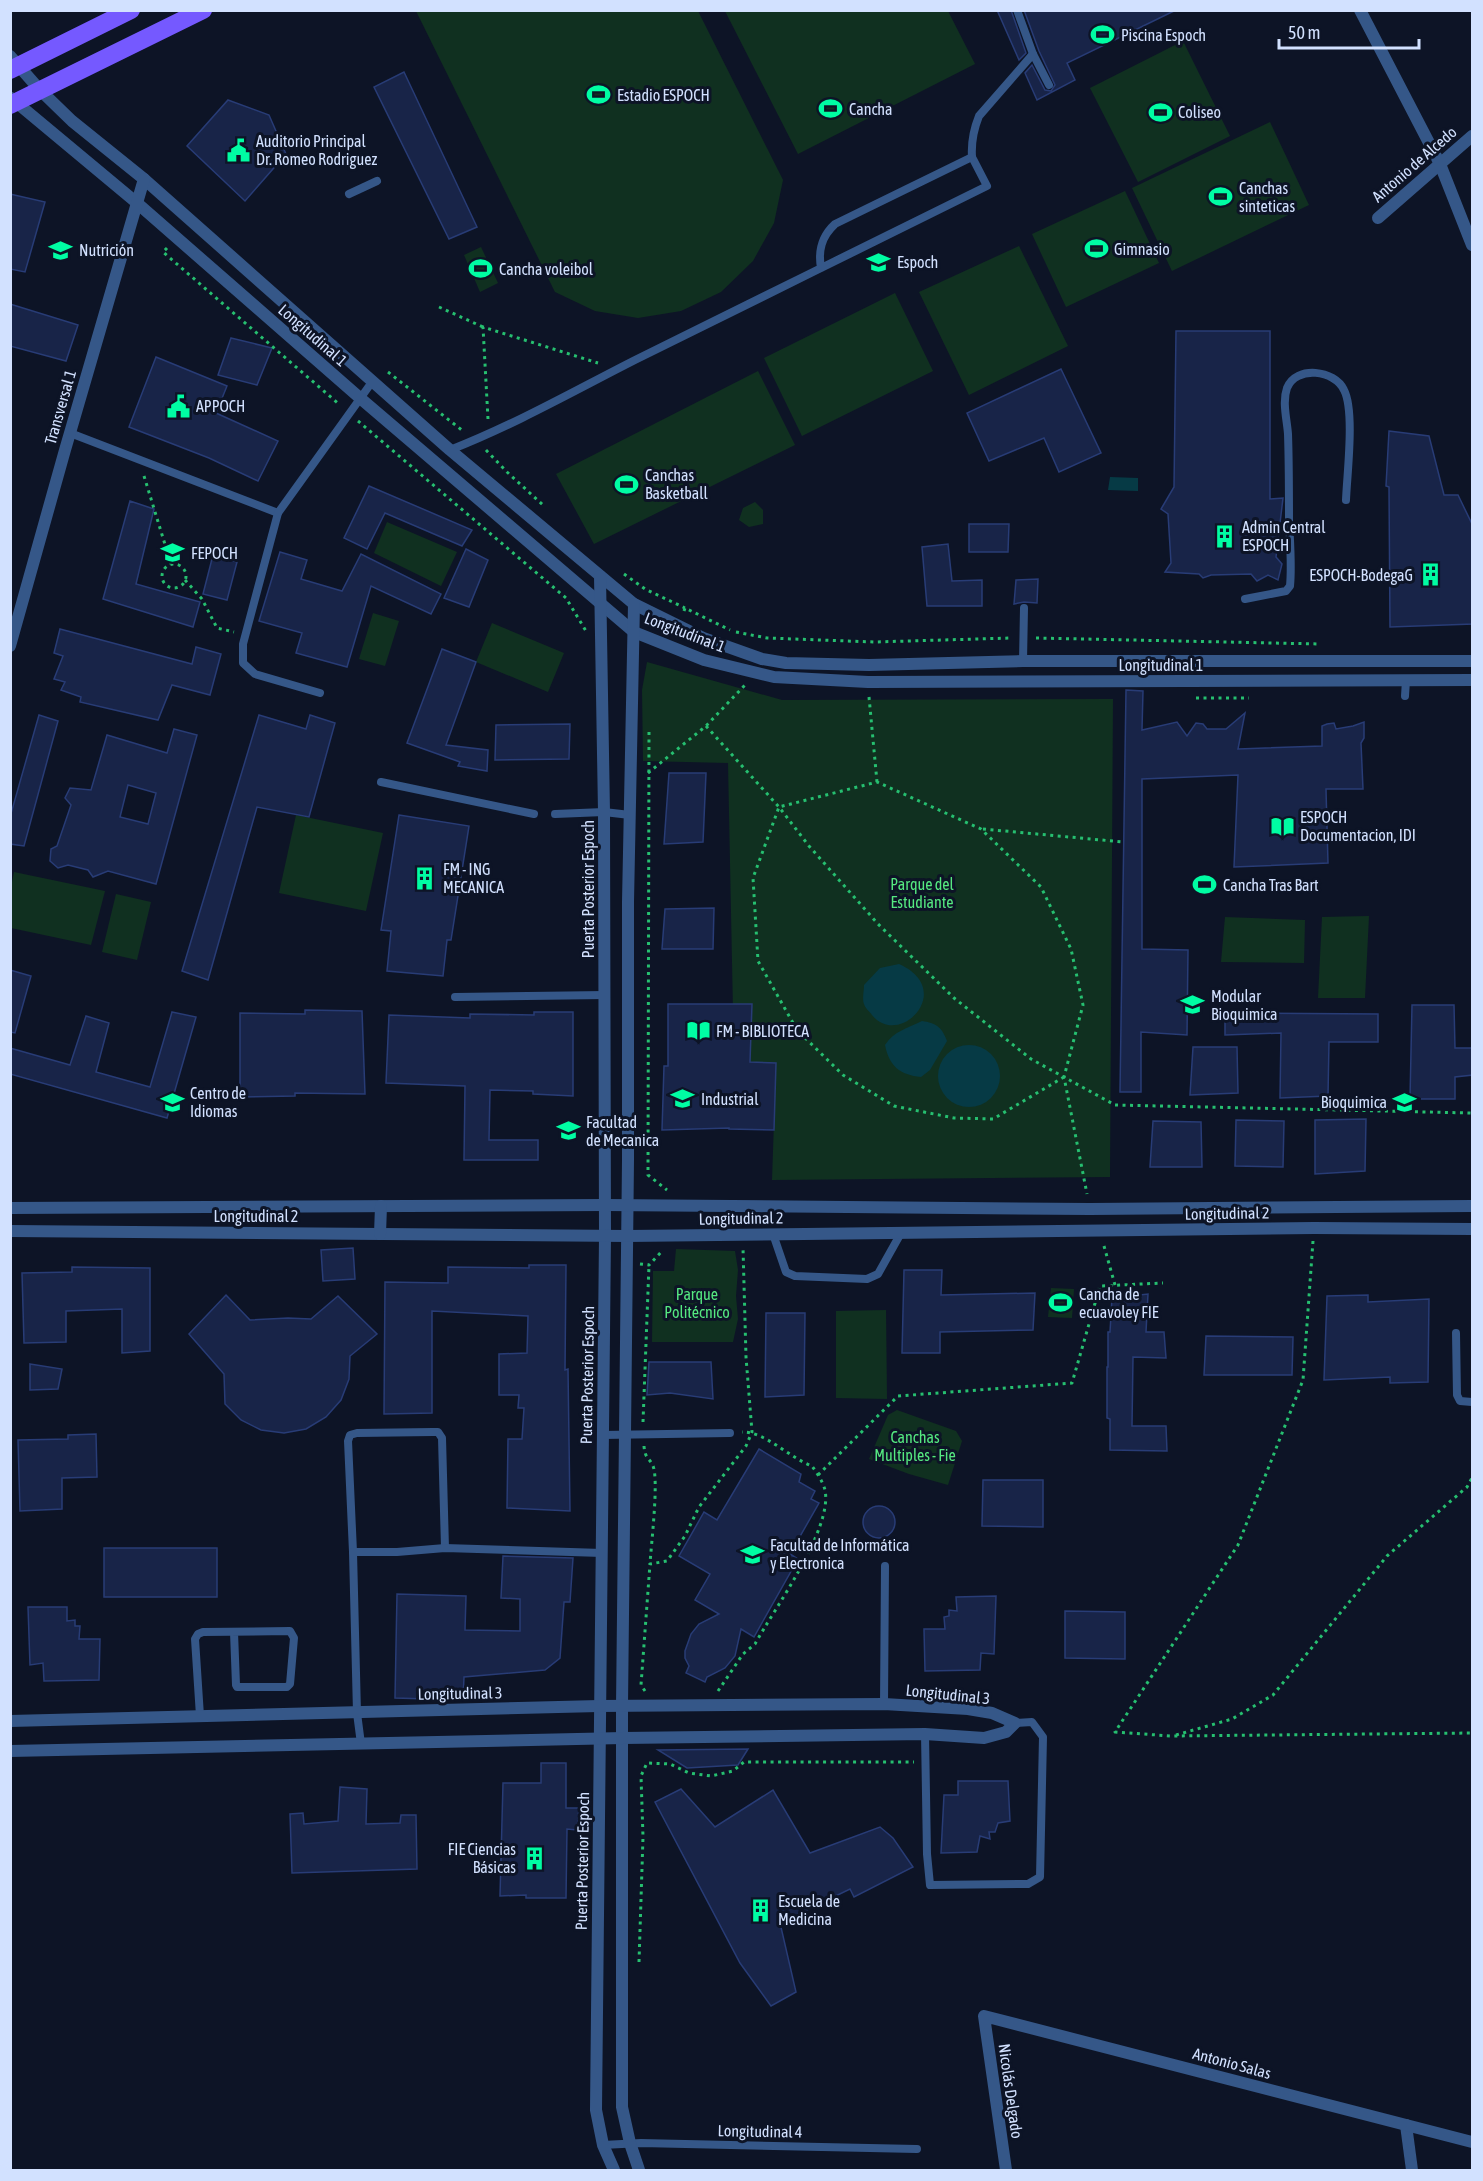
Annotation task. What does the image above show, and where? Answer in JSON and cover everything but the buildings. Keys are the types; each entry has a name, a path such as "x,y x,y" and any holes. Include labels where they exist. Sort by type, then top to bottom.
{"main road":[{"path":"13,64 131,10"},
{"path":"12,101 203,10"}],"street":[{"path":"1360,10 1440,165 1473,245"},
{"name":"Longitudinal 1","path":"13,64 72,121 144,179 450,450 633,604 703,638 762,659 786,663 869,665 1023,661 1473,661"},
{"name":"Longitudinal 1","path":"12,101 137,203 360,398 633,631 704,660 774,677 868,682 1473,681"},
{"name":"Antonio de Alcedo","path":"1377,218 1473,136"},
{"name":"Transversal 1","path":"10,646 144,179"},
{"name":"Puerta Posterior Espoch","path":"600,576 604,812 605,1236 596,2110 603,2145 614,2170"},
{"path":"633,604 622,1706 622,2108 639,2170"},
{"name":"Longitudinal 2","path":"10,1208 605,1205 1166,1209 1473,1206"},
{"path":"380,1234 381,1206"},
{"path":"1166,1209 1167,1230"},
{"name":"Longitudinal 2","path":"10,1231 627,1236 1314,1228 1473,1229"},
{"name":"Longitudinal 3","path":"10,1721 599,1706 884,1704 968,1709 992,1713 1015,1723"},
{"path":"10,1751 600,1738 925,1734 984,1738 1006,1732 1015,1723"},
{"name":"Antonio Salas","path":"984,2016 1473,2142"},
{"name":"Nicolás Delgado","path":"984,2016 1006,2170"},
{"path":"1406,2125 1412,2170"}],"lane":[{"path":"1017,10 1033,54 1049,85"},
{"path":"450,450 489,435 987,186 972,157 971,141 974,128 980,116 1033,54"},
{"path":"821,268 819,258 821,244 826,232 835,224 972,157"},
{"path":"349,194 377,181"},
{"path":"1245,599 1286,591 1290,586 1288,446 1285,405 1287,387 1296,377 1318,373 1330,376 1345,390 1349,415 1346,500"},
{"path":"320,693 255,674 243,663 243,644 278,513 372,382"},
{"path":"70,433 278,513"},
{"path":"1023,661 1024,608"},
{"path":"1405,696 1406,680"},
{"path":"381,782 534,814"},
{"path":"555,814 604,812 630,815"},
{"path":"455,997 605,995"},
{"path":"773,1234 786,1272 795,1276 867,1279 878,1274 901,1233"},
{"path":"1456,1334 1457,1395 1460,1401 1473,1402"},
{"path":"361,1744 357,1713 348,1441 350,1435 438,1432 442,1438 445,1548"},
{"path":"603,1435 730,1433"},
{"path":"353,1552 397,1552 445,1548 602,1553"},
{"path":"884,1704 885,1566"},
{"path":"200,1716 195,1639 203,1632 290,1631 294,1638 290,1684 287,1687 237,1687 234,1632"},
{"path":"925,1734 927,1854 930,1885 1028,1884 1040,1877 1043,1737 1032,1722 1015,1723"},
{"name":"Longitudinal 4","path":"603,2145 630,2143 917,2149"}],"path":[{"path":"176,238 163,252 350,413 369,432 566,598 585,631 586,642"},
{"path":"439,307 483,327 617,369"},
{"path":"483,327 489,435"},
{"path":"387,371 453,424 477,440 547,509"},
{"path":"139,460 171,564"},
{"path":"171,564 163,571 164,582 177,587 185,580"},
{"path":"171,564 181,566 184,570 185,580 202,599 217,628 245,634"},
{"path":"616,567 645,589 736,632 767,638 874,642 1023,638 1330,645"},
{"path":"678,627 685,608"},
{"path":"631,788 706,726 757,673"},
{"path":"868,682 877,782"},
{"path":"706,726 779,807 809,846 878,924 954,999 1031,1059 1115,1105 1473,1113"},
{"path":"649,727 648,1174 667,1189 671,1206"},
{"path":"779,807 877,782 981,829 1123,842"},
{"path":"779,807 753,878 758,961 797,1030 843,1075 894,1106 954,1118 993,1119 1064,1077"},
{"path":"981,829 1041,887 1071,949 1083,1005 1064,1077 1090,1209"},
{"path":"1314,1228 1304,1380 1238,1545 1115,1732 1171,1737 1473,1733"},
{"path":"1099,1230 1115,1285"},
{"path":"651,1693 645,1691 641,1685 655,1491 653,1466 645,1457 643,1434 650,1265 667,1247"},
{"path":"650,1564 667,1561 685,1536 699,1507 746,1446 752,1432 746,1357 744,1249 738,1247"},
{"path":"627,1263 650,1265"},
{"path":"818,1475 898,1396 1072,1383 1100,1286 1163,1283"},
{"path":"729,1693 717,1693 743,1654 754,1644 820,1529 825,1510 825,1490 812,1466 799,1461 752,1432 730,1433"},
{"path":"1171,1737 1232,1719 1273,1695 1387,1556 1467,1487 1473,1478"},
{"path":"639,1968 643,1837 641,1776 647,1763 670,1764 689,1773 711,1776 733,1772 744,1762 925,1762"}],"green space":[{"name":"Estadio ESPOCH","path":"416,11 698,11 783,180 774,223 753,261 721,292 681,311 638,318 595,311 555,292"},
{"name":"Cancha","path":"725,11 948,11 975,64 798,154"},
{"name":"Coliseo","path":"1183,41 1230,136 1138,182 1090,88"},
{"name":"Canchas sinteticas","path":"1270,122 1309,205 1172,271 1132,188"},
{"name":"Gimnasio","path":"1125,191 1159,263 1066,307 1032,234"},
{"path":"1019,246 1068,346 969,395 919,292"},
{"name":"Cancha voleibol","path":"481,247 498,283 480,292 464,255"},
{"path":"895,293 933,371 802,436 764,358"},
{"path":"758,371 795,445 594,544 556,474"},
{"path":"755,502 763,510 763,524 749,527 739,520 743,508"},
{"path":"387,522 457,552 441,586 374,553"},
{"path":"373,613 399,621 385,666 359,659"},
{"path":"492,623 564,653 548,692 476,662"},
{"name":"Parque del Estudiante","path":"647,662 782,700 1113,699 1110,1177 772,1180 776,1063 734,1061 728,763 643,761 642,690"},
{"path":"296,815 383,833 366,911 279,893"},
{"path":"14,872 105,891 91,945 11,928 11,887"},
{"path":"116,894 151,902 137,960 102,952"},
{"path":"1369,916 1365,998 1318,998 1322,917"},
{"path":"1225,917 1305,920 1304,963 1221,962"},
{"name":"Parque Politécnico","path":"676,1249 735,1251 738,1270 736,1296 738,1319 733,1342 652,1342 653,1271 674,1271"},
{"name":"Cancha de ecuavoley FIE","path":"1051,1288 1074,1289 1072,1318 1048,1317"},
{"path":"886,1310 887,1399 836,1398 836,1311"},
{"name":"Canchas Multiples - Fie","path":"897,1410 956,1431 962,1441 948,1485 869,1459 888,1415"}],"shaded area":[{"path":"1110,477 1138,478 1138,491 1108,490"},
{"path":"899,964 916,975 923,988 923,1001 908,1021 896,1025 883,1024 865,1005 864,985 880,968"},
{"path":"922,1021 938,1026 947,1041 930,1070 921,1077 901,1072 889,1059 885,1045 897,1033"},
{"path":"969,1045 981,1047 991,1054 998,1064 1000,1076 998,1088 991,1098 981,1105 969,1107 957,1105 947,1098 940,1088 938,1076 940,1064 947,1054 957,1047"}],"place":[{"name":"Piscina Espoch","path":"1103,35"},
{"name":"Estadio ESPOCH","path":"599,95"},
{"name":"Cancha","path":"831,109"},
{"name":"Coliseo","path":"1160,112"},
{"name":"Auditorio Principal Dr. Romeo Rodriguez","path":"238,150"},
{"name":"Canchas sinteticas","path":"1221,197"},
{"name":"Gimnasio","path":"1096,249"},
{"name":"Nutrición","path":"61,250"},
{"name":"Espoch","path":"879,262"},
{"name":"Cancha voleibol","path":"481,269"},
{"name":"APPOCH","path":"178,406"},
{"name":"Canchas Basketball","path":"627,484"},
{"name":"Admin Central ESPOCH","path":"1224,536"},
{"name":"FEPOCH","path":"173,553"},
{"name":"ESPOCH-BodegaG","path":"1431,575"},
{"name":"ESPOCH Documentacion, IDI","path":"1282,826"},
{"name":"FM - ING MECANICA","path":"425,878"},
{"name":"Cancha Tras Bart","path":"1205,885"},
{"name":"Modular Bioquimica","path":"1193,1005"},
{"name":"FM - BIBLIOTECA","path":"698,1031"},
{"name":"Industrial","path":"683,1099"},
{"name":"Centro de Idiomas","path":"172,1102"},
{"name":"Bioquimica","path":"1405,1102"},
{"name":"Facultad de Mecanica","path":"568,1131"},
{"name":"Cancha de ecuavoley FIE","path":"1061,1303"},
{"name":"Facultad de Informática y Electronica","path":"752,1554"},
{"name":"FIE Ciencias Básicas","path":"534,1858"},
{"name":"Escuela de Medicina","path":"760,1910"}]}
